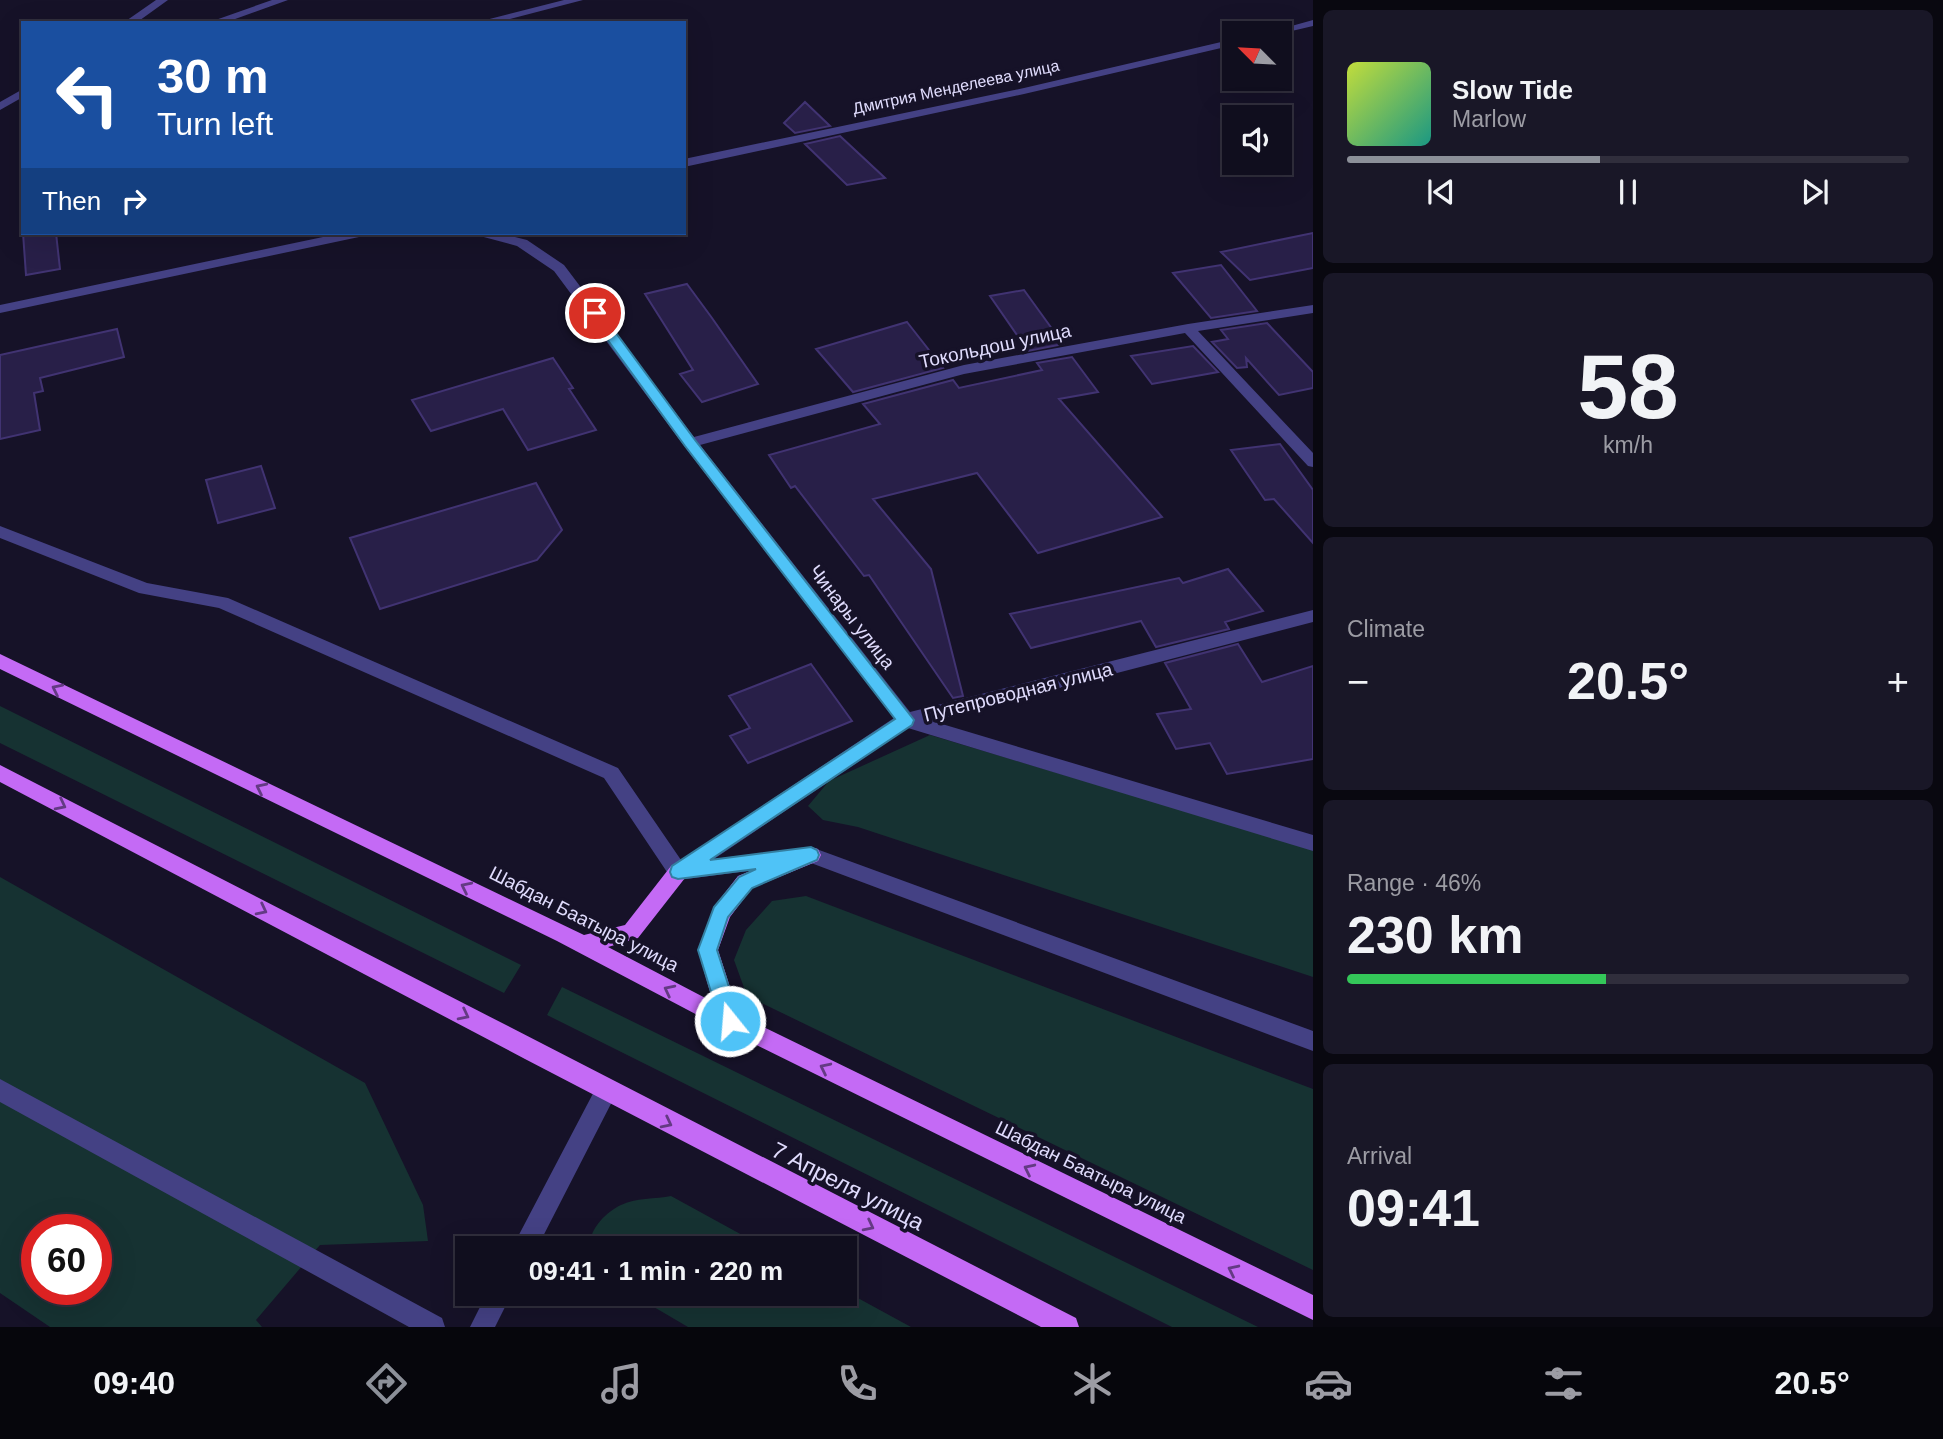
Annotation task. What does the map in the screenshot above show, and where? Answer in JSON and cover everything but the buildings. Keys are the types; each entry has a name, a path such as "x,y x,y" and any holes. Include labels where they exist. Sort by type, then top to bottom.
{"main road":[{"name":"Шабдан Баатыра улица","path":"0,662 581,945 1304,1304"},
{"path":"2,775 513,1040 606,1092"},
{"path":"730,1021 708,950 721,913 745,882 811,855"},
{"path":"581,945 631,932 678,872"},
{"name":"7 Апреля улица","path":"606,1092 1067,1327"}],"street":[{"path":"131,21 163,0"},
{"path":"218,21 283,0"},
{"path":"488,21 578,0"},
{"path":"1292,28 1313,23"},
{"name":"Дмитрия Менделеева улица","path":"686,163 1024,91 1222,45"},
{"path":"0,107 21,94"},
{"path":"0,309 350,235"},
{"name":"Чинары улица","path":"492,235 522,243 559,268 690,443 906,720"},
{"name":"Токольдош улица","path":"690,443 964,370 1188,328 1313,309"},
{"path":"1188,328 1313,461"},
{"path":"0,531 145,589 222,602 611,773 678,872 811,855 1313,1041"},
{"name":"Путепроводная улица","path":"678,872 906,720 1313,616"},
{"path":"906,720 1313,843"},
{"path":"0,1090 433,1327"},
{"path":"530,1236 606,1092"},
{"path":"482,1327 493,1306"}],"green space":[{"path":"0,706 521,965 504,993 0,743"},
{"path":"930,735 1313,849 1313,977 858,827 823,820 808,806 829,781"},
{"path":"0,877 365,1083 423,1205 428,1241 320,1245 256,1320 262,1327 50,1327 0,1293"},
{"path":"806,896 1313,1089 1313,1270 747,996 734,960 746,930 772,901"},
{"path":"562,987 1258,1327 1172,1327 547,1015"},
{"path":"671,1196 744,1236 592,1236 604,1217 615,1208 633,1201"},
{"path":"857,1298 911,1327 688,1327 652,1306 857,1306"}],"route":[{"path":"595,313 690,443 906,720 678,872 811,855 745,882 721,913 708,950 730,1021"}]}
